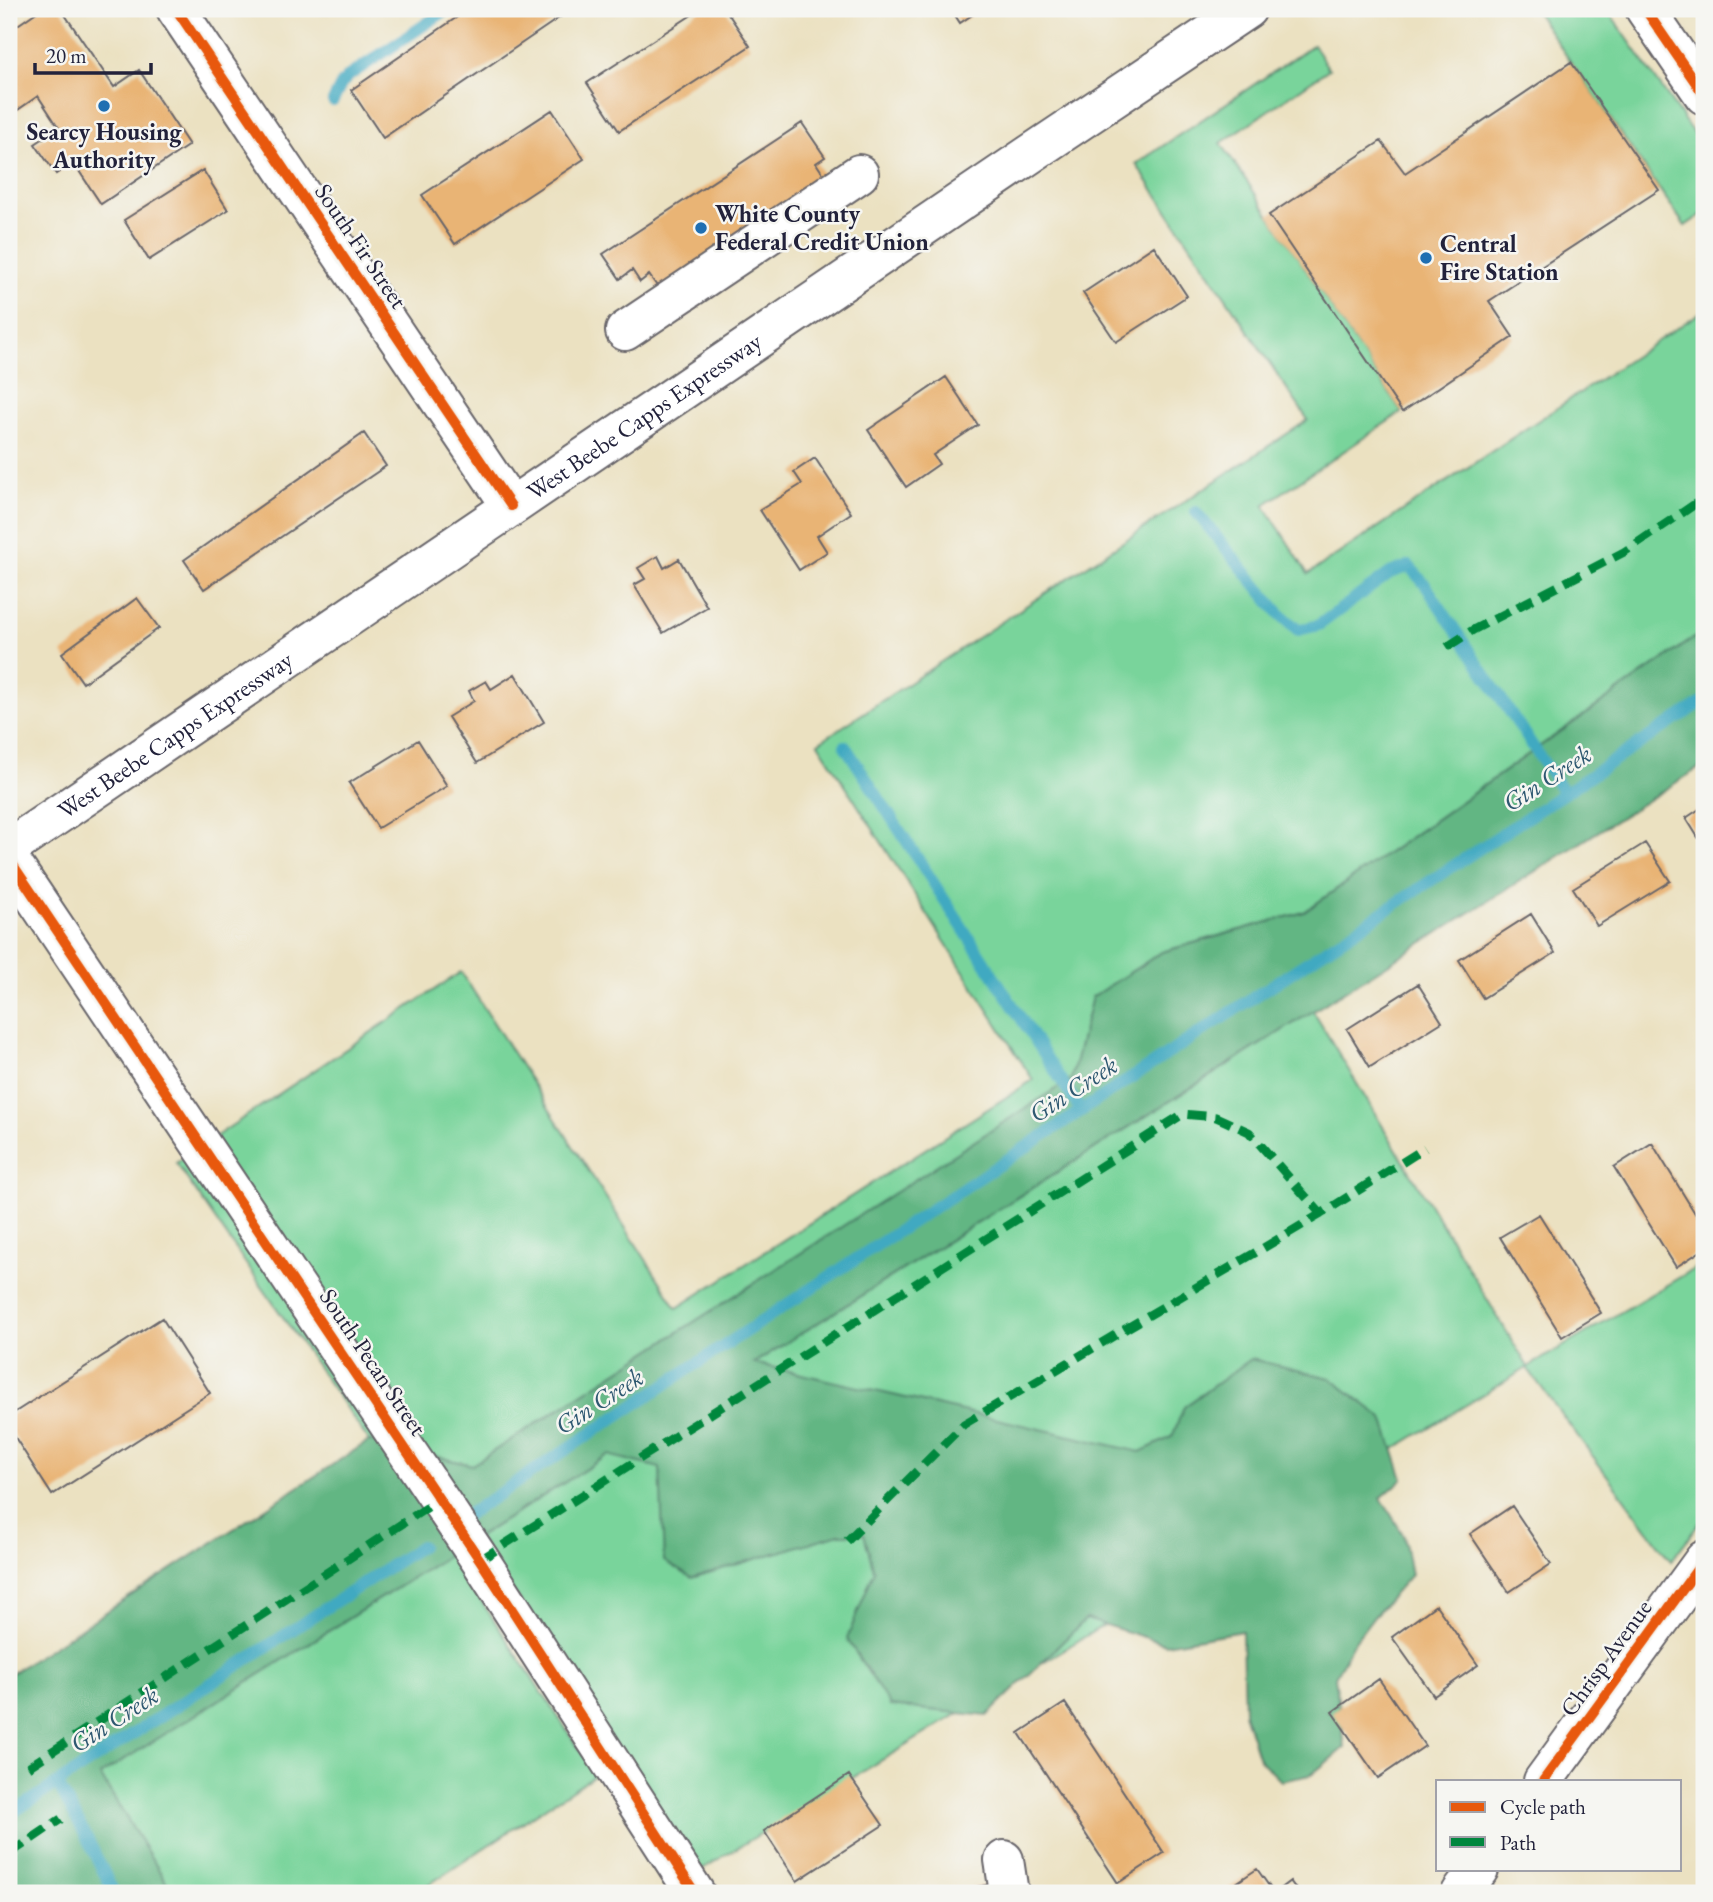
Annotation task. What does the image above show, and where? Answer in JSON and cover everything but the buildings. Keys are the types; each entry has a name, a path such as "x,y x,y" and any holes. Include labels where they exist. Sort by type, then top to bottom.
{"street":[{"name":"South Fir Street","path":"176,9 511,506"},
{"name":"West Beebe Capps Expressway","path":"9,848 1247,9"},
{"path":"1645,9 1704,95"},
{"path":"625,331 859,174"},
{"name":"South Pecan Street","path":"9,859 453,1519 695,1893"},
{"name":"Chrisp Avenue","path":"1544,1780 1704,1560"},
{"path":"1461,1893 1478,1870"}],"green space":[{"path":"1534,9 1607,9 1704,149 1704,213 1685,226"},
{"path":"1313,45 1329,69 1221,143 1402,412 1264,505 1308,574 1704,310 1704,631 1304,912 1162,952 1093,997 1072,1079 472,1465 369,1441 176,1163 461,972 677,1308 1033,1080 818,743 1308,420 1136,164"},
{"path":"1704,631 1704,765 754,1363 1140,1452 1172,1437 1184,1407 1251,1359 1330,1378 1383,1418 1403,1479 1381,1498 1404,1536 1411,1575 1352,1645 1335,1677 1345,1747 1311,1775 1281,1781 1259,1759 1244,1713 1242,1631 1166,1644 1086,1619 987,1716 890,1706 847,1639 874,1571 864,1534 839,1534 692,1578 664,1561 660,1468 608,1455 100,1775 173,1893 9,1893 9,1675 369,1441 472,1465 1071,1079 1092,997 1162,952 1304,912"},
{"path":"1313,1011 1528,1367 1704,1263 1704,1517 1671,1561 1527,1368 696,1873 478,1537"},
{"path":"450,1554 596,1774 416,1893 173,1893 99,1775"}],"waterway":[{"path":"333,101 342,83 350,75 448,9"},
{"path":"1196,512 1279,613 1298,630 1319,625 1390,573 1409,566 1424,583 1564,793"},
{"name":"Gin Creek","path":"467,1515 1704,701"},
{"path":"845,746 1081,1111"},
{"name":"Gin Creek","path":"9,1815 421,1546"},
{"path":"57,1783 114,1893"}],"marked path":[{"path":"1447,647 1473,630 1624,552 1704,498"},
{"path":"480,1560 1183,1114 1216,1117 1249,1132 1321,1214 1425,1148"},
{"path":"847,1541 964,1424 1321,1214"},
{"path":"28,1767 440,1499"},
{"path":"9,1854 61,1819"}],"cycle path":[{"path":"176,9 511,506"},
{"path":"1645,9 1704,95"},
{"path":"9,859 480,1560 695,1893"},
{"path":"1544,1780 1704,1560"}],"place":[{"name":"Searcy Housing Authority","path":"104,106"},
{"name":"White County Federal Credit Union","path":"701,228"},
{"name":"Central Fire Station","path":"1426,258"}]}
